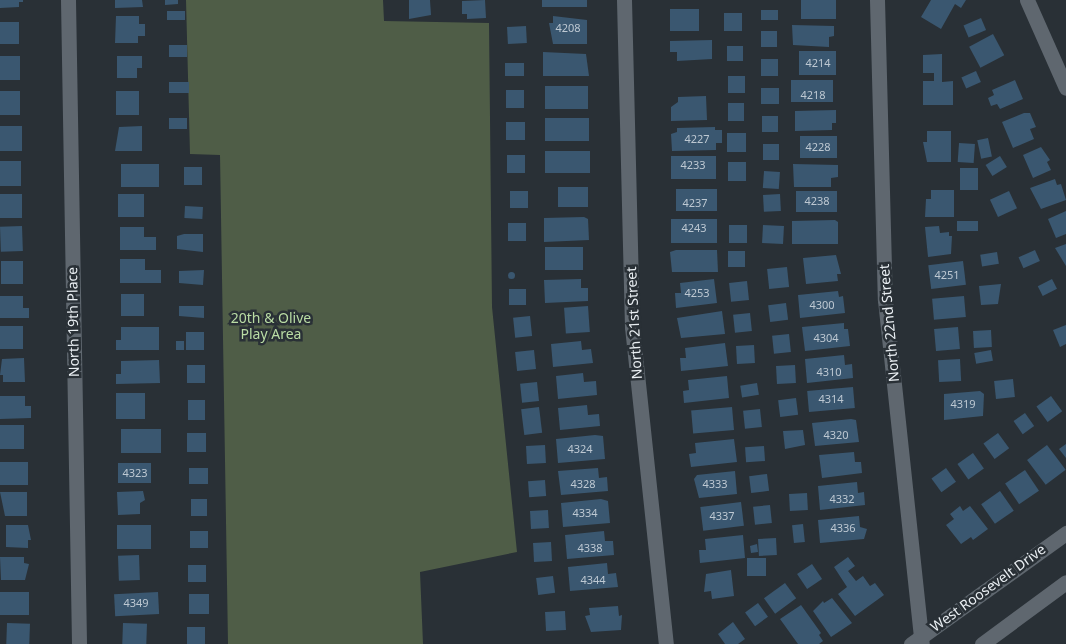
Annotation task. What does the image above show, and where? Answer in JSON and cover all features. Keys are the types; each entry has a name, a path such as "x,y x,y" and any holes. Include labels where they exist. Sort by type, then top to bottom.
{"street":[{"name":"North 19th Place","path":"68,0 79,644"},
{"name":"North 21st Street","path":"624,0 632,327 666,644"},
{"name":"North 22nd Street","path":"877,0 885,300 918,641"},
{"path":"1027,0 1066,88"},
{"name":"West Roosevelt Drive","path":"918,641 1066,533"},
{"path":"982,644 1066,582"}],"green space":[{"name":"20th & Olive Play Area","path":"186,0 383,0 384,21 489,23 492,307 517,552 420,572 423,644 228,644 220,155 190,154"}],"building":[{"path":"0,0 23,0 23,2 19,2 19,7 0,8"},
{"path":"115,0 142,0 143,7 115,8"},
{"path":"165,0 178,0 178,4 165,5"},
{"path":"409,0 430,0 431,15 409,19"},
{"path":"485,0 486,18 467,19 467,14 462,14 462,1"},
{"path":"542,0 587,0 587,7 542,7"},
{"path":"801,0 836,0 836,19 801,19"},
{"path":"931,0 966,0 961,8 955,4 941,29 921,17"},
{"path":"670,9 699,9 699,31 670,31"},
{"path":"761,10 778,10 778,20 761,20"},
{"path":"167,11 185,11 185,20 167,20"},
{"path":"724,13 742,13 742,31 724,31"},
{"path":"116,16 139,16 139,24 145,24 145,36 138,36 138,43 115,43"},
{"path":"553,16 587,20 587,44 553,44 549,23 553,23"},
{"path":"981,18 986,30 969,37 964,25"},
{"path":"0,22 19,22 19,44 0,44"},
{"path":"792,25 834,26 834,36 829,37 829,47 793,45"},
{"path":"526,26 527,43 508,44 507,27"},
{"path":"761,31 777,31 777,47 761,47"},
{"path":"993,34 1004,55 980,68 969,47"},
{"path":"712,40 712,59 677,61 677,52 670,52 670,41"},
{"path":"169,45 187,45 187,57 169,57"},
{"path":"727,46 743,46 743,61 727,61"},
{"path":"799,51 836,51 836,75 799,75"},
{"path":"543,52 586,54 589,76 543,76"},
{"path":"942,54 942,82 953,81 953,105 923,105 923,81 934,81 934,73 923,73 923,55"},
{"path":"0,56 20,56 20,80 0,80"},
{"path":"117,56 142,56 142,68 137,68 137,78 117,78"},
{"path":"761,59 778,59 778,76 761,76"},
{"path":"505,63 524,63 524,76 505,76"},
{"path":"976,71 981,82 966,88 961,78"},
{"path":"728,76 745,76 745,93 728,93"},
{"path":"791,80 833,80 833,102 791,102"},
{"path":"1015,80 1023,99 1000,109 997,104 991,106 988,98 994,95 992,90"},
{"path":"169,82 189,82 189,93 169,93"},
{"path":"545,86 588,86 588,109 545,109"},
{"path":"761,88 779,88 779,104 761,104"},
{"path":"506,90 524,90 524,108 506,108"},
{"path":"0,91 20,91 20,115 0,115"},
{"path":"116,91 139,91 139,115 116,115"},
{"path":"706,96 707,120 671,121 671,107 678,102 678,97"},
{"path":"728,103 744,103 744,121 728,121"},
{"path":"836,110 836,123 832,123 832,130 795,131 795,111"},
{"path":"1024,113 1030,113 1036,127 1030,129 1034,139 1013,148 1002,122"},
{"path":"762,116 778,116 778,132 762,132"},
{"path":"169,118 187,118 187,129 169,129"},
{"path":"545,118 589,118 589,141 545,141"},
{"path":"506,122 525,122 525,140 506,140"},
{"path":"0,126 22,126 22,151 0,151"},
{"path":"142,126 142,151 115,151 119,127"},
{"path":"715,127 715,130 722,130 722,143 716,143 716,150 672,151 671,134 677,132 677,128"},
{"path":"927,131 951,131 951,162 927,162 923,142 927,142"},
{"path":"727,133 746,133 746,152 727,152"},
{"path":"800,136 837,136 837,158 800,158"},
{"path":"988,138 992,157 981,159 977,140"},
{"path":"959,143 975,144 974,163 958,162"},
{"path":"763,144 779,144 779,160 763,160"},
{"path":"1041,147 1050,160 1047,162 1051,170 1033,178 1023,155"},
{"path":"545,151 590,151 590,173 545,173"},
{"path":"507,155 525,155 525,173 507,173"},
{"path":"671,156 716,156 716,179 671,179"},
{"path":"1000,156 1007,167 992,176 986,165"},
{"path":"0,161 21,161 21,186 0,186"},
{"path":"728,162 746,162 746,181 728,181"},
{"path":"121,164 159,164 159,187 121,187"},
{"path":"793,164 838,165 838,177 831,178 831,187 794,187"},
{"path":"184,167 202,167 202,185 184,185"},
{"path":"960,168 978,168 978,190 960,190"},
{"path":"764,171 780,172 779,189 763,188"},
{"path":"1055,179 1057,185 1061,184 1066,200 1041,209 1030,188"},
{"path":"558,187 588,187 588,207 558,207"},
{"path":"676,189 717,189 717,211 676,211"},
{"path":"931,190 954,190 954,217 925,217 926,199 931,199"},
{"path":"510,191 528,191 528,208 510,208"},
{"path":"796,191 837,191 837,212 796,212"},
{"path":"1009,191 1017,208 998,217 990,200"},
{"path":"0,194 22,194 22,218 0,218"},
{"path":"118,194 144,194 144,217 118,217"},
{"path":"780,194 781,211 764,212 763,195"},
{"path":"185,206 203,207 202,219 184,218"},
{"path":"1066,211 1066,234 1056,238 1048,219"},
{"path":"584,217 588,219 589,240 544,242 544,218"},
{"path":"671,219 717,219 717,243 671,243"},
{"path":"835,220 838,222 838,244 792,244 792,221"},
{"path":"957,221 978,221 978,231 957,231"},
{"path":"508,223 526,223 526,241 508,241"},
{"path":"729,225 747,225 747,243 729,243"},
{"path":"763,225 784,226 783,244 762,243"},
{"path":"22,226 23,251 1,252 0,227"},
{"path":"939,226 940,233 949,232 949,236 952,236 951,254 928,257 925,227"},
{"path":"120,227 144,227 144,237 156,237 156,250 120,250"},
{"path":"203,234 203,252 177,249 177,236"},
{"path":"1066,244 1066,266 1055,248"},
{"path":"545,247 583,247 583,270 545,270"},
{"path":"676,250 717,250 718,272 672,272 670,252"},
{"path":"1035,250 1040,261 1023,268 1019,257"},
{"path":"728,251 745,251 745,267 728,267"},
{"path":"997,252 999,264 982,267 980,255"},
{"path":"836,255 841,274 837,274 838,281 806,284 803,258"},
{"path":"120,259 145,259 145,270 161,270 161,283 120,283"},
{"path":"1,261 23,261 23,284 1,284"},
{"path":"963,261 966,285 931,289 928,265"},
{"path":"787,267 789,287 769,289 767,269"},
{"path":"204,270 203,285 179,283 179,271"},
{"path":"511,271 515,275 511,279 507,275"},
{"path":"581,279 581,288 588,288 588,301 545,303 544,280"},
{"path":"714,279 717,303 676,308 675,293 681,293 680,283"},
{"path":"1052,279 1057,289 1043,296 1038,286"},
{"path":"747,281 749,300 731,302 729,283"},
{"path":"1001,284 998,304 981,305 979,286"},
{"path":"509,289 526,289 526,305 509,305"},
{"path":"838,291 839,297 843,296 845,313 800,318 798,295"},
{"path":"121,294 144,294 144,316 121,316"},
{"path":"0,296 23,296 23,308 29,308 29,318 0,318"},
{"path":"964,296 966,317 934,320 932,299"},
{"path":"786,303 788,320 770,322 768,305"},
{"path":"179,306 204,306 204,318 179,316"},
{"path":"588,306 590,332 566,334 564,308"},
{"path":"722,311 725,334 681,338 677,318"},
{"path":"750,313 752,331 735,333 733,315"},
{"path":"530,316 532,336 515,338 513,318"},
{"path":"844,323 844,329 848,329 850,346 805,351 802,327"},
{"path":"1066,325 1066,344 1060,347 1053,330"},
{"path":"0,326 23,326 23,349 0,349"},
{"path":"121,327 159,327 159,350 116,350 116,340 121,340"},
{"path":"958,327 960,349 936,351 934,329"},
{"path":"991,330 992,347 974,348 973,331"},
{"path":"186,332 204,332 204,350 186,350"},
{"path":"789,334 791,352 774,354 772,336"},
{"path":"176,341 184,341 184,350 176,350"},
{"path":"581,341 582,350 591,349 593,363 553,367 551,344"},
{"path":"725,343 728,366 681,371 680,358 686,358 685,348"},
{"path":"754,345 755,363 737,364 736,346"},
{"path":"534,350 536,369 517,371 515,352"},
{"path":"991,350 993,361 976,364 974,353"},
{"path":"844,355 845,365 852,364 853,378 807,383 805,359"},
{"path":"24,358 25,382 3,382 3,375 0,375 2,359"},
{"path":"960,359 961,381 939,382 938,360"},
{"path":"159,360 160,383 116,384 116,374 121,374 121,361"},
{"path":"187,365 205,365 205,383 187,383"},
{"path":"795,365 796,383 777,384 776,366"},
{"path":"583,373 584,382 596,381 597,395 558,399 556,376"},
{"path":"727,376 729,398 684,403 683,391 689,390 688,380"},
{"path":"1013,379 1015,397 996,399 994,381"},
{"path":"537,382 539,401 522,403 520,384"},
{"path":"757,383 759,395 742,398 740,386"},
{"path":"853,387 855,408 809,412 807,391"},
{"path":"980,391 984,394 983,416 944,420 944,394"},
{"path":"116,393 145,393 145,419 116,419"},
{"path":"0,396 25,396 25,406 31,406 31,418 0,419"},
{"path":"1051,396 1062,411 1048,422 1036,407"},
{"path":"796,398 798,415 780,417 778,400"},
{"path":"188,400 205,400 205,420 188,420"},
{"path":"587,405 588,415 599,414 600,426 560,430 558,408"},
{"path":"539,407 542,433 524,435 521,409"},
{"path":"732,407 734,430 693,433 691,411"},
{"path":"760,409 762,427 745,429 743,411"},
{"path":"1025,413 1034,426 1023,434 1014,421"},
{"path":"856,420 859,442 815,446 812,423"},
{"path":"0,425 24,425 24,449 0,449"},
{"path":"121,429 161,429 161,453 121,453"},
{"path":"803,430 805,445 785,449 783,431"},
{"path":"187,433 206,433 206,452 187,452"},
{"path":"998,433 1009,448 995,459 983,444"},
{"path":"595,435 603,436 605,459 558,463 556,439"},
{"path":"734,439 737,462 691,467 689,454 696,453 695,443"},
{"path":"1066,444 1066,458 1059,449"},
{"path":"545,445 546,463 527,464 526,446"},
{"path":"1047,445 1066,470 1046,485 1027,460"},
{"path":"764,446 765,461 746,462 745,447"},
{"path":"854,452 855,462 861,462 862,473 822,478 819,455"},
{"path":"973,453 984,469 968,479 957,464"},
{"path":"0,462 28,462 28,485 0,485"},
{"path":"118,463 151,463 151,483 118,483"},
{"path":"189,468 208,468 208,484 189,484"},
{"path":"598,468 599,478 607,477 608,491 561,495 558,471"},
{"path":"946,468 956,482 941,492 931,479"},
{"path":"1025,470 1039,491 1019,504 1005,483"},
{"path":"735,471 737,494 699,498 694,479 697,475"},
{"path":"767,474 769,491 751,493 749,476"},
{"path":"545,480 546,496 529,497 528,481"},
{"path":"857,482 858,493 864,492 865,505 820,510 818,486"},
{"path":"143,491 145,500 140,503 140,514 118,515 117,492"},
{"path":"1000,491 1014,511 995,524 981,504"},
{"path":"0,492 27,492 27,516 5,516"},
{"path":"807,493 808,510 790,511 789,494"},
{"path":"191,499 207,499 207,516 191,516"},
{"path":"601,499 608,501 610,523 563,527 561,503"},
{"path":"741,502 744,526 703,531 700,507"},
{"path":"770,505 772,523 755,525 753,507"},
{"path":"960,506 963,511 970,506 988,529 973,540 971,537 961,544 946,525 954,519 950,514"},
{"path":"548,510 549,528 531,529 530,511"},
{"path":"859,516 860,527 867,529 864,539 820,543 818,520"},
{"path":"803,524 805,542 794,543 792,525"},
{"path":"6,525 28,525 31,540 28,540 28,548 6,547"},
{"path":"117,525 151,525 151,549 117,549"},
{"path":"190,531 208,531 208,548 190,548"},
{"path":"604,531 605,541 613,541 614,555 567,559 565,535"},
{"path":"743,535 745,558 700,563 699,550 706,550 705,539"},
{"path":"776,538 777,555 759,556 758,539"},
{"path":"551,542 552,561 534,562 533,543"},
{"path":"757,544 758,552 751,553 750,546"},
{"path":"139,555 140,580 119,581 118,556"},
{"path":"0,557 24,557 24,563 29,564 25,580 1,580"},
{"path":"848,557 855,566 848,571 856,581 863,576 870,586 875,583 884,595 855,616 838,594 847,587 834,567"},
{"path":"747,558 766,558 766,576 747,576"},
{"path":"607,563 608,574 616,573 618,587 570,591 568,567"},
{"path":"812,564 822,579 807,589 797,574"},
{"path":"188,565 206,565 206,582 188,582"},
{"path":"731,570 734,596 712,599 711,591 704,592 706,574"},
{"path":"553,576 555,593 538,595 536,578"},
{"path":"785,583 796,598 775,614 764,598"},
{"path":"0,592 29,592 29,615 0,615"},
{"path":"158,592 159,614 115,616 114,594"},
{"path":"189,594 209,594 209,614 189,614"},
{"path":"832,598 852,623 831,637 813,611 823,601 824,603"},
{"path":"758,603 768,617 755,626 745,612"},
{"path":"801,605 821,633 819,635 823,641 819,644 798,644 780,619"},
{"path":"618,606 619,616 622,615 621,630 591,632 585,616 590,615 589,608"},
{"path":"565,611 566,630 546,631 545,612"},
{"path":"733,622 745,639 738,644 725,644 718,634"},
{"path":"7,623 30,624 29,644 6,644"},
{"path":"123,623 147,624 146,644 122,644"},
{"path":"187,627 205,627 205,644 187,644"}]}
